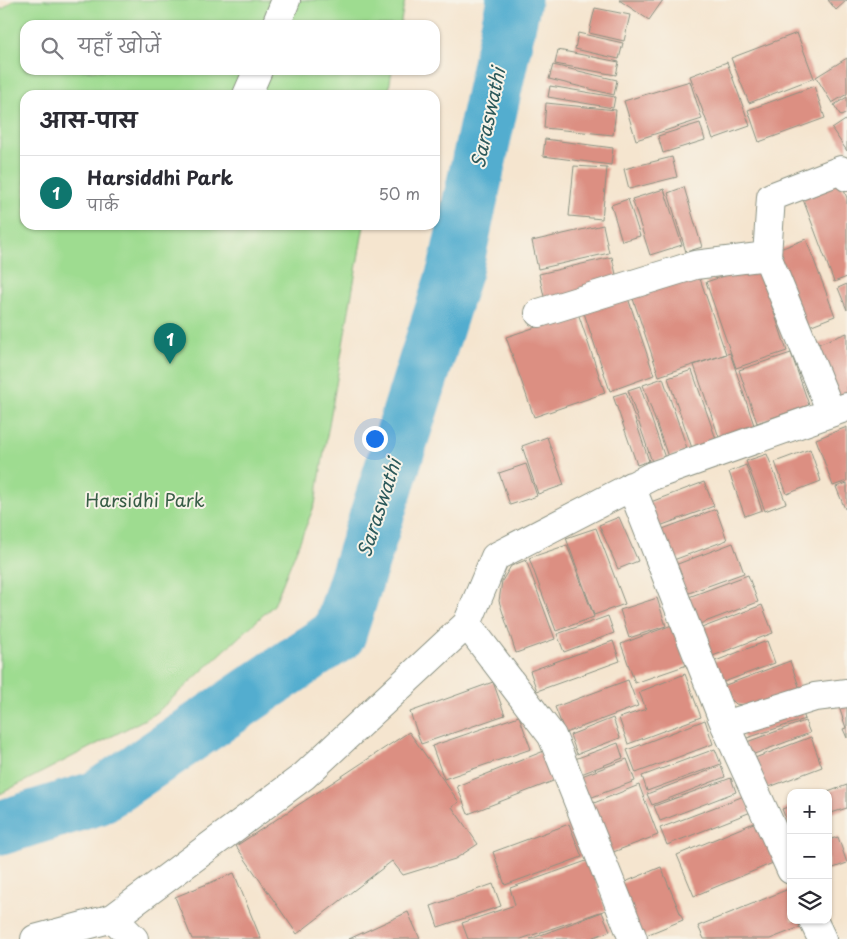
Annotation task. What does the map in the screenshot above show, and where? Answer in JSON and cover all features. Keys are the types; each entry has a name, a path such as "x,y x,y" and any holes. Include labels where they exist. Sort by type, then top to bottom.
{"street":[{"path":"278,20 286,0"},
{"path":"249,90 256,75"},
{"path":"35,939 113,918 304,776 467,624 495,557 652,476 839,410 767,256 771,197 841,170 847,177"},
{"path":"539,313 695,265 767,256"},
{"path":"631,486 725,725 787,861"},
{"path":"467,624 552,736 633,939"},
{"path":"725,725 815,697 847,693"},
{"path":"113,918 134,939"},
{"path":"815,924 822,939"}],"green space":[{"name":"Harsidhi Park","path":"14,0 405,0 401,20 20,20 20,75 391,75 389,90 20,90 20,230 363,230 315,504 274,605 155,714 0,794 0,9 3,9"}],"building":[{"path":"619,0 663,0 649,20"},
{"path":"828,0 847,0 836,10"},
{"path":"595,8 630,15 624,41 589,33"},
{"path":"578,33 623,43 619,59 575,49"},
{"path":"797,33 814,78 749,103 731,58"},
{"path":"558,50 619,62 616,75 555,64"},
{"path":"847,58 847,94 832,103 816,77"},
{"path":"727,62 750,126 713,139 690,76"},
{"path":"553,65 617,80 614,95 549,79"},
{"path":"690,81 702,119 636,140 624,101"},
{"path":"550,86 615,97 613,108 548,97"},
{"path":"814,86 825,118 759,142 748,110"},
{"path":"847,97 847,113 841,116 834,105"},
{"path":"546,103 616,110 613,135 544,128"},
{"path":"847,119 847,151 832,129"},
{"path":"700,123 705,140 663,153 658,136"},
{"path":"545,139 613,148 611,165 543,156"},
{"path":"672,157 677,177 629,189 624,169"},
{"path":"574,166 607,168 602,219 569,216"},
{"path":"840,180 847,198 847,277 834,282 801,194"},
{"path":"684,187 702,247 686,252 668,193"},
{"path":"664,189 682,245 650,255 632,199"},
{"path":"628,199 640,236 622,241 611,205"},
{"path":"603,225 609,253 538,269 532,241"},
{"path":"806,239 835,316 804,328 775,251"},
{"path":"612,257 618,283 545,301 539,274"},
{"path":"758,265 787,351 736,368 706,282"},
{"path":"697,270 726,354 659,376 631,293"},
{"path":"847,284 847,310 838,288"},
{"path":"628,298 654,375 610,391 584,313"},
{"path":"578,313 605,393 534,417 506,337"},
{"path":"847,333 847,394 831,400 810,347"},
{"path":"730,353 755,428 720,440 694,365"},
{"path":"791,353 809,405 757,423 739,370"},
{"path":"692,370 717,442 693,451 668,378"},
{"path":"663,378 688,451 668,457 643,385"},
{"path":"640,386 665,458 652,462 628,390"},
{"path":"626,392 649,461 637,465 613,396"},
{"path":"847,427 847,481 833,486 816,439"},
{"path":"547,437 564,485 538,494 522,446"},
{"path":"810,449 821,481 787,494 775,462"},
{"path":"767,454 786,503 765,511 746,461"},
{"path":"526,464 537,496 510,505 499,473"},
{"path":"746,465 762,510 745,516 729,472"},
{"path":"704,482 714,506 657,527 648,503"},
{"path":"847,483 847,508 845,509 836,487"},
{"path":"716,509 727,540 671,561 660,530"},
{"path":"619,517 638,561 618,569 599,525"},
{"path":"596,528 625,604 594,615 566,538"},
{"path":"733,543 744,573 686,594 675,565"},
{"path":"567,545 594,617 556,631 529,558"},
{"path":"526,560 555,639 516,653 499,601 502,581 511,566"},
{"path":"748,575 758,602 697,625 686,598"},
{"path":"657,598 666,626 629,638 620,610"},
{"path":"762,605 773,633 710,657 699,629"},
{"path":"608,616 614,633 564,652 557,634"},
{"path":"672,625 687,665 635,683 621,644"},
{"path":"613,641 620,661 537,691 530,671"},
{"path":"767,641 775,663 721,683 713,662"},
{"path":"790,661 801,692 760,708 736,704 727,695 723,686"},
{"path":"685,674 701,717 628,744 619,718 646,709 639,692"},
{"path":"628,680 638,706 565,733 555,707"},
{"path":"493,682 505,715 421,744 410,712"},
{"path":"847,704 847,738 843,729 846,728 839,707"},
{"path":"800,705 805,719 744,739 740,724"},
{"path":"519,716 531,749 444,779 432,746"},
{"path":"613,718 620,738 577,754 570,735"},
{"path":"705,720 713,744 636,773 627,750"},
{"path":"805,721 810,733 749,756 744,743"},
{"path":"409,732 459,802 452,807 478,844 455,859 403,875 392,861 297,934 236,846"},
{"path":"811,737 822,767 764,789 752,759"},
{"path":"618,743 623,758 581,774 575,759"},
{"path":"549,749 561,778 468,814 457,786"},
{"path":"715,749 721,764 647,791 642,776"},
{"path":"627,759 635,781 587,799 579,777"},
{"path":"721,766 725,777 652,805 647,794"},
{"path":"731,778 736,792 660,821 654,806"},
{"path":"639,785 658,835 608,854 589,805"},
{"path":"847,785 847,808 832,813 832,791"},
{"path":"744,796 751,812 667,845 660,828"},
{"path":"787,807 787,821 782,809"},
{"path":"763,819 780,860 694,896 677,855"},
{"path":"569,824 582,857 505,885 493,852"},
{"path":"838,837 847,863 832,869 832,839"},
{"path":"589,860 606,910 521,939 468,939 462,923 515,905 510,888"},
{"path":"661,867 683,920 639,938 618,885"},
{"path":"234,873 261,939 192,939 175,897"},
{"path":"493,884 501,906 438,927 431,906"},
{"path":"787,890 787,924 808,924 770,939 704,939 698,926"},
{"path":"408,912 420,939 349,939"},
{"path":"602,912 610,931 589,939 530,939"}],"waterway":[{"name":"Saraswathi","path":"0,828 97,798 339,634 455,270 514,0"}],"place":[{"name":"Harsiddhi Park","path":"170,364"}]}
